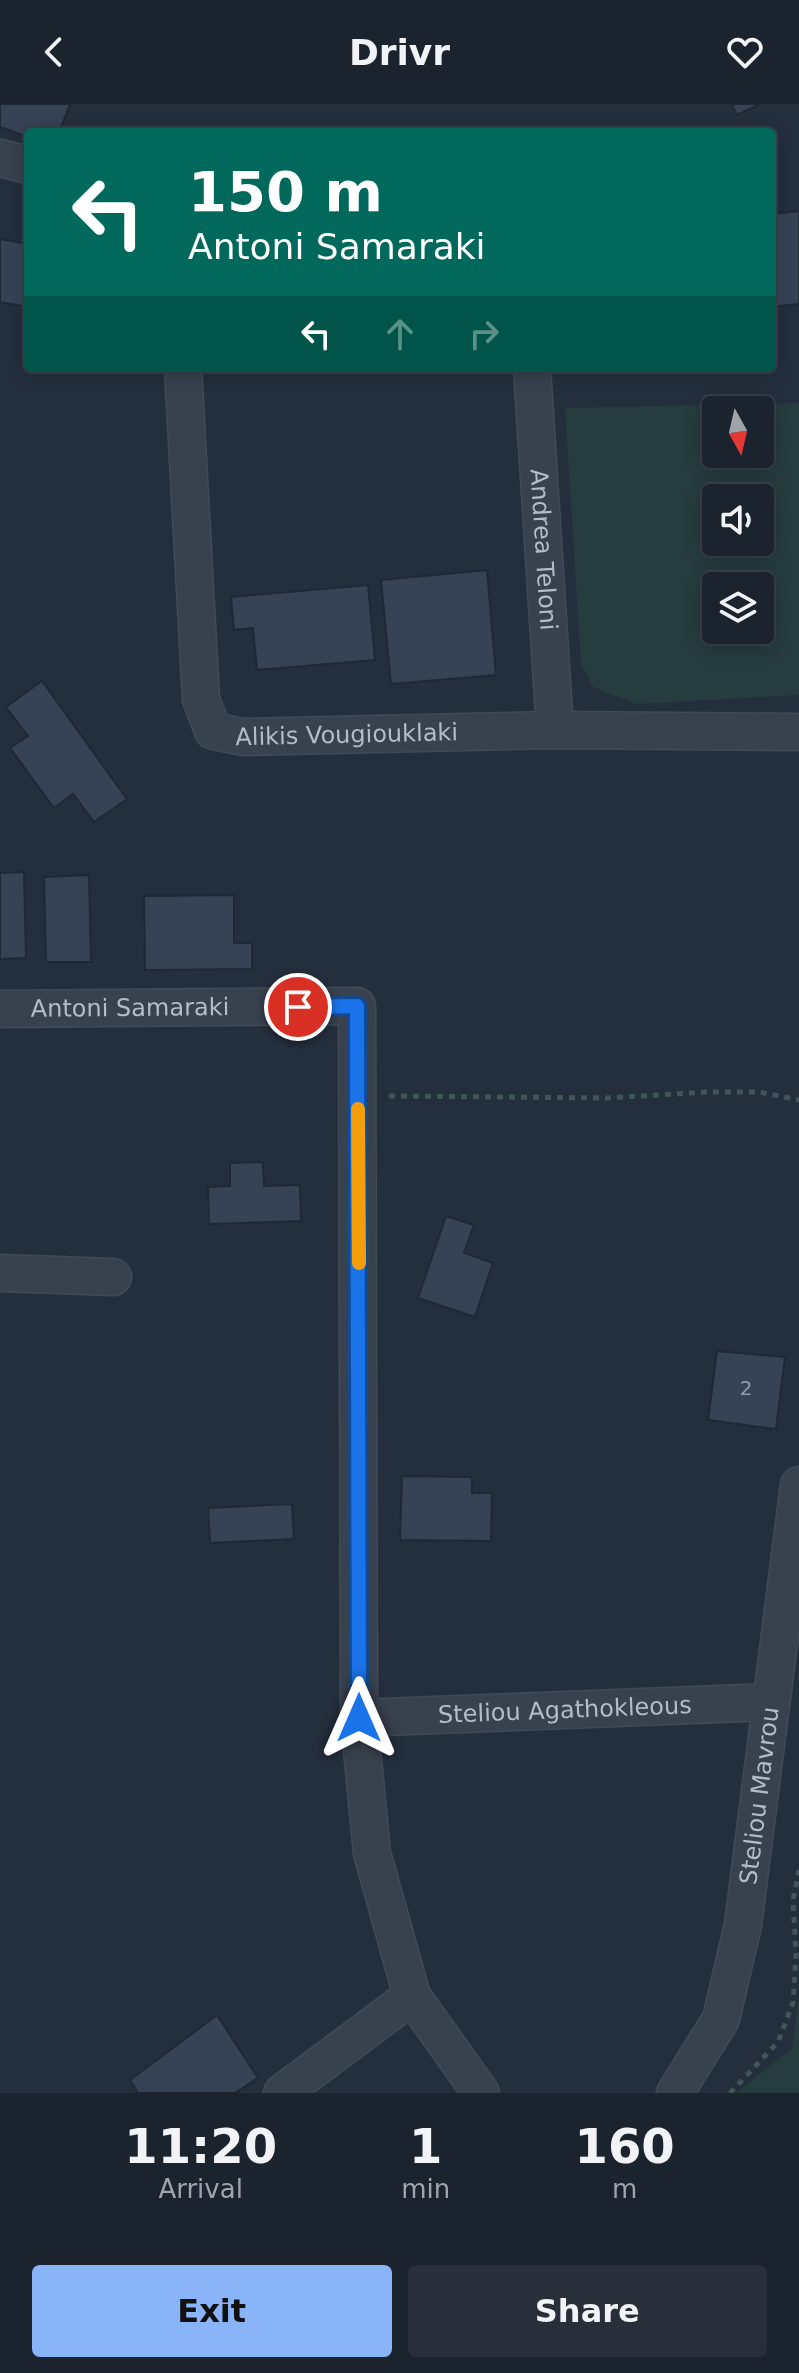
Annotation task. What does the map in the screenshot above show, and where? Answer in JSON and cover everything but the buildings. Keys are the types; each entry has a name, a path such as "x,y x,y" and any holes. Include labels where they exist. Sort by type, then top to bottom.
{"street":[{"path":"0,158 24,164"},
{"name":"Alikis Vougiouklaki","path":"183,372 201,699 213,731 243,737 555,730 799,732"},
{"name":"Andrea Teloni","path":"532,372 555,730"},
{"name":"Antoni Samaraki","path":"0,1009 357,1006 358,1095"},
{"path":"358,1095 359,1718 372,1853 412,1996 481,2093"},
{"path":"0,1273 113,1277"},
{"name":"Steliou Mavrou","path":"675,2093 721,2019 743,1925 799,1485"},
{"name":"Steliou Agathokleous","path":"359,1718 771,1702"},
{"path":"282,2093 412,1996"}],"path":[{"path":"358,1095 608,1098 759,1092 799,1100"},
{"path":"730,2093 778,2042 793,2003 796,1954 793,1900 799,1870"}],"green space":[{"path":"799,403 799,695 636,704 593,687 581,664 565,408 702,405 702,468 774,468 774,404"},
{"path":"799,1994 799,2093 736,2093 792,2048"}],"slow traffic":[{"path":"358,1109 359,1263"}],"route":[{"path":"298,1007 357,1006 359,1718"}]}
